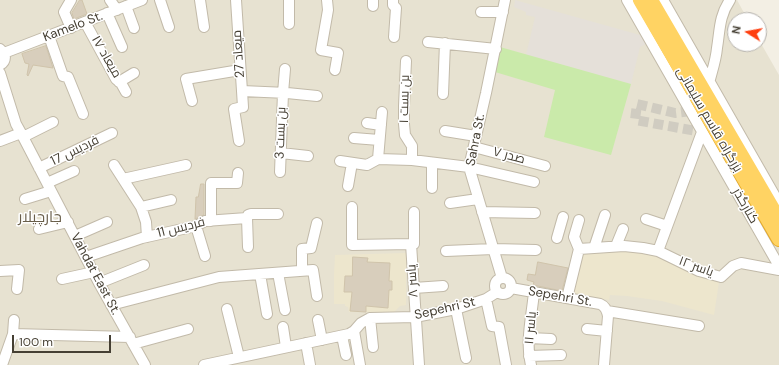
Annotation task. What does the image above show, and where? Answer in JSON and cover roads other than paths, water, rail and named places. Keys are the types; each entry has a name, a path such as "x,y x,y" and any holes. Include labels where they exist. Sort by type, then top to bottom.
{"highway":[{"name":"بزرگراه قاسم سلیمانی","path":"640,0 779,239"},
{"path":"651,0 779,219"}],"street":[{"path":"71,0 64,12 71,28"},
{"path":"110,0 134,28"},
{"name":"Kamelo St.","path":"2,51 71,28 142,0"},
{"path":"160,0 168,28"},
{"path":"200,0 204,27"},
{"name":"میعاد 27","path":"236,0 242,91 317,96"},
{"path":"289,0 289,24"},
{"path":"327,0 328,10 321,50 338,53 335,70"},
{"path":"393,0 393,5 396,8 394,37"},
{"name":"Sahra St.","path":"502,278 469,167 496,49 505,0"},
{"name":"کنارگذر","path":"627,0 779,266"},
{"path":"663,0 709,83 779,203"},
{"path":"709,83 723,14 730,0"},
{"path":"117,10 122,47"},
{"path":"480,12 503,12"},
{"name":"میعاد ۱۷","path":"85,22 116,79 126,92"},
{"path":"49,36 63,76 68,78 83,114"},
{"path":"428,42 496,49"},
{"path":"443,94 445,43"},
{"path":"0,66 4,61 5,56 2,51"},
{"name":"بن بست ۱","path":"406,61 404,124 405,136 412,146 412,160"},
{"name":"بن بست 3","path":"280,172 283,93 286,69"},
{"path":"192,101 186,79 240,70"},
{"name":"Vahdat East St.","path":"0,73 16,124 99,283 145,365"},
{"path":"119,82 134,73"},
{"path":"239,141 234,109 244,107 242,91"},
{"path":"378,159 382,112"},
{"path":"0,141 22,135 53,122"},
{"path":"367,123 381,125"},
{"path":"444,131 476,136"},
{"path":"658,251 702,132"},
{"name":"فردیس 17","path":"39,168 112,133"},
{"path":"354,138 379,140"},
{"name":"صدر ۷","path":"474,147 545,166"},
{"path":"280,153 308,156"},
{"path":"340,161 367,165 378,159 412,160 469,167 534,182"},
{"path":"348,186 352,163"},
{"path":"432,163 432,188"},
{"path":"114,165 140,207 146,222 147,237"},
{"path":"123,179 186,165"},
{"path":"25,199 49,187 74,171"},
{"path":"211,221 211,183 237,183 238,173"},
{"path":"450,203 478,199"},
{"path":"140,207 171,200"},
{"path":"352,208 352,245 411,244"},
{"name":"یاسر ۸","path":"414,212 414,244 411,244 419,365"},
{"path":"482,212 535,213"},
{"name":"فردیس 11","path":"86,257 147,237 196,226 205,221 247,218 251,214 278,214"},
{"path":"594,248 605,215"},
{"path":"247,218 248,247"},
{"path":"646,219 667,226"},
{"path":"557,238 562,221 578,224 574,237 579,249 567,298"},
{"path":"39,229 68,222"},
{"path":"75,236 107,222"},
{"path":"302,271 302,249 311,248 317,223"},
{"path":"196,226 205,256"},
{"path":"616,246 623,229"},
{"name":"یاسر ۱۲","path":"579,249 616,246 643,248 658,251 699,271 721,277 733,266 741,263 779,270"},
{"path":"446,251 493,249 536,250"},
{"path":"99,283 144,265"},
{"path":"0,271 19,270 17,289"},
{"path":"111,305 219,277 313,270 317,296"},
{"path":"62,279 94,272"},
{"path":"278,273 285,310"},
{"path":"260,274 267,314"},
{"path":"502,278 508,280 510,288 509,292 501,294 497,292 495,284 502,278"},
{"path":"414,288 443,286"},
{"name":"Sepehri St.","path":"510,288 600,304 605,307 607,311 699,326"},
{"name":"Sepehri St","path":"370,318 415,318 456,309 486,299 497,292"},
{"name":"یاسر ۱۱","path":"530,361 529,338 534,292"},
{"path":"486,299 492,326 499,327 506,365"},
{"path":"227,309 239,358"},
{"path":"456,309 466,358"},
{"path":"604,365 608,316 607,311"},
{"path":"204,365 348,334 361,323 370,318 374,347"},
{"path":"2,365 12,334 14,320"},
{"path":"318,320 322,340"},
{"path":"283,327 286,348"},
{"path":"12,334 132,340 188,329"},
{"path":"587,329 607,331"},
{"path":"346,355 348,334"},
{"path":"348,334 360,365"},
{"path":"529,338 551,339"},
{"path":"306,343 310,365"},
{"path":"530,361 560,355"}],"tunnel":[{"path":"691,111 675,113 637,104 635,120 702,132"}],"district":[{"name":"جارچیلار","path":"40,218"}]}
